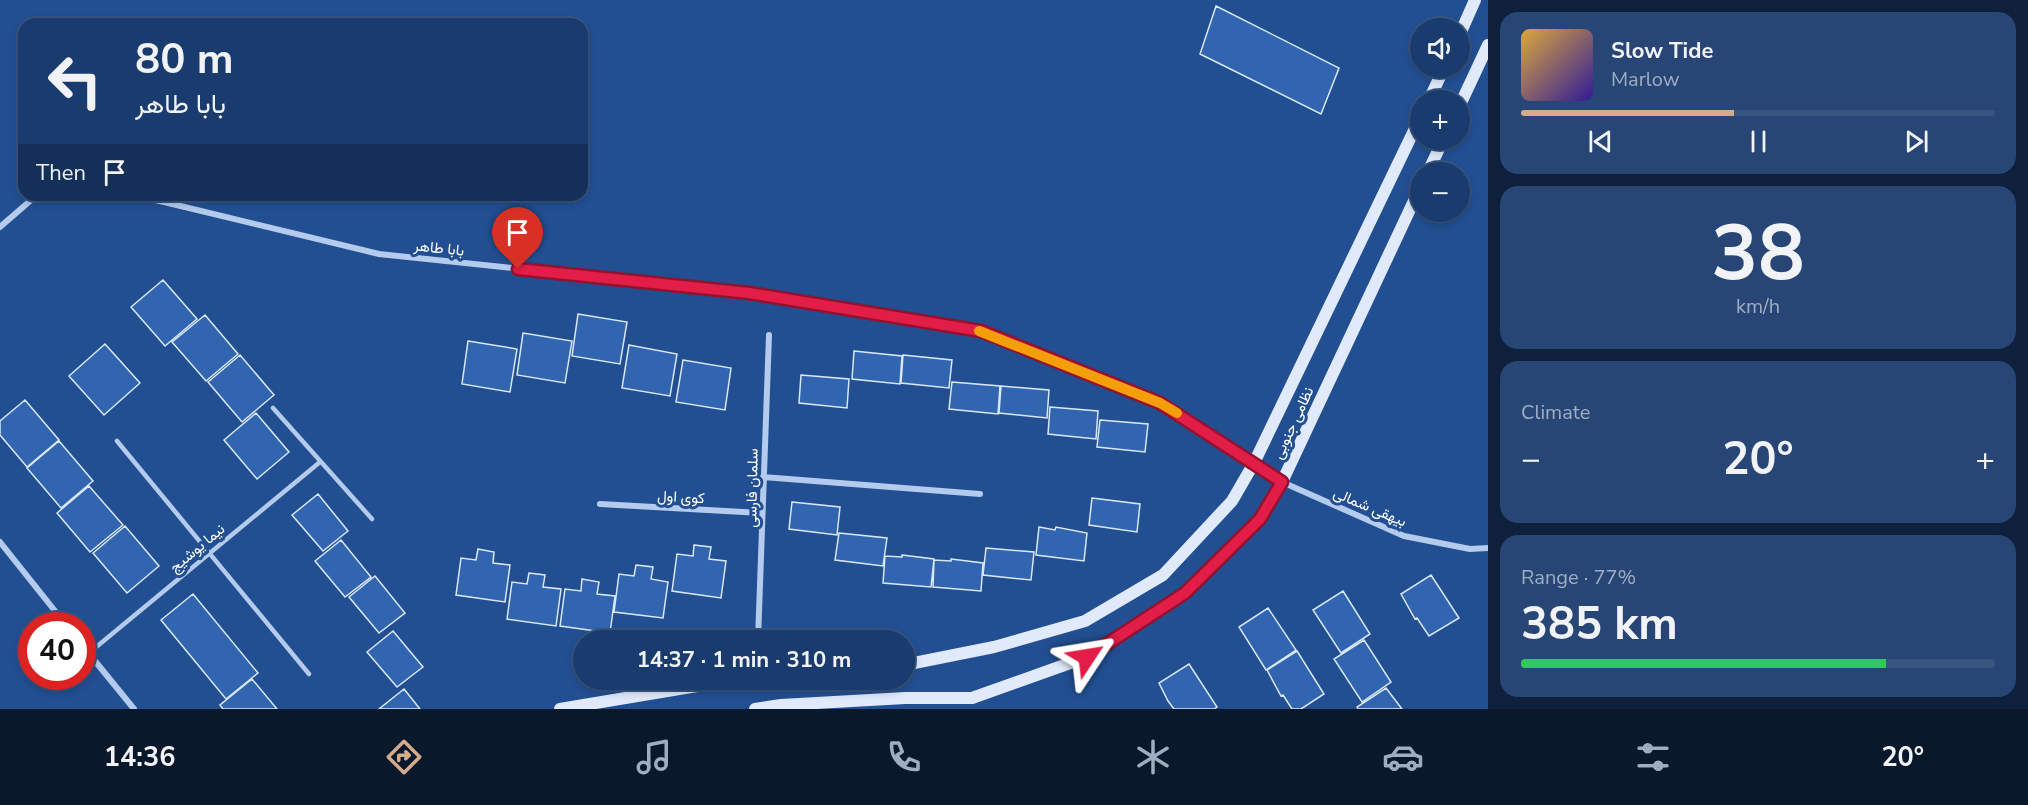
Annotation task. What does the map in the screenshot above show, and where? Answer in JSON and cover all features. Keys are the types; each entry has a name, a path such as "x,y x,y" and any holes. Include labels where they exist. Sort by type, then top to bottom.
{"street":[{"path":"1467,18 1475,0"},
{"path":"1467,90 1488,45"},
{"name":"نظامی جنوبی","path":"915,663 994,647 1085,621 1163,575 1232,501 1254,463 1410,139"},
{"path":"0,227 30,201"},
{"name":"بابا طاهر","path":"160,201 379,254 749,293 981,331 1160,403 1282,482"},
{"name":"نظامی جنوبی","path":"755,709 905,698 975,703 1087,657 1185,593 1260,519 1282,482 1410,209"},
{"name":"سلمان فارسی","path":"758,630 769,335"},
{"path":"763,477 980,494"},
{"name":"بیهقی شمالی","path":"1282,482 1404,536 1470,549 1488,548"},
{"name":"کوی اول","path":"600,504 761,513"},
{"path":"0,542 56,612"},
{"path":"96,662 134,709"},
{"path":"560,709 674,690"}],"lane":[{"path":"273,408 372,519"},
{"path":"117,441 309,674"},
{"name":"نیما یوشیج","path":"96,647 320,462"}],"building":[{"path":"1216,6 1339,68 1321,114 1200,54"},
{"path":"163,280 197,319 165,346 131,307"},
{"path":"578,314 627,322 620,364 572,356"},
{"path":"205,315 238,354 206,381 172,342"},
{"path":"523,333 572,341 565,383 517,375"},
{"path":"468,341 517,349 510,392 462,384"},
{"path":"105,344 140,383 104,415 69,376"},
{"path":"629,345 677,354 670,396 622,388"},
{"path":"854,351 902,356 900,384 852,379"},
{"path":"240,355 274,395 242,422 208,382"},
{"path":"903,355 952,360 949,388 901,383"},
{"path":"683,360 731,368 725,410 676,402"},
{"path":"801,375 849,379 847,408 799,403"},
{"path":"952,382 1000,386 998,414 949,409"},
{"path":"1001,386 1049,390 1047,418 999,413"},
{"path":"25,400 59,440 27,467 0,435 0,421"},
{"path":"1050,407 1098,411 1096,439 1048,434"},
{"path":"256,413 289,452 257,479 224,440"},
{"path":"1100,420 1148,424 1145,452 1097,447"},
{"path":"59,441 93,481 61,508 27,468"},
{"path":"89,486 123,525 90,552 57,513"},
{"path":"318,494 348,531 323,551 292,515"},
{"path":"1092,498 1140,504 1137,532 1089,525"},
{"path":"792,502 840,507 837,535 789,529"},
{"path":"125,526 159,566 127,593 93,553"},
{"path":"1039,527 1055,530 1056,527 1087,533 1084,561 1036,555"},
{"path":"839,533 887,538 883,566 835,560"},
{"path":"341,540 371,577 345,597 315,561"},
{"path":"694,545 711,547 709,559 726,561 721,598 672,591 677,554 693,556"},
{"path":"986,548 1034,552 1031,580 983,575"},
{"path":"478,549 494,552 493,563 510,565 505,602 456,595 461,558 476,560"},
{"path":"902,555 934,559 931,587 883,583 885,556 902,557"},
{"path":"951,559 983,563 981,591 933,587 934,560 951,561"},
{"path":"636,565 653,567 651,579 668,582 663,618 614,612 619,574 634,576"},
{"path":"529,573 545,575 543,587 561,589 556,626 507,619 512,582 527,584"},
{"path":"1431,575 1459,618 1429,636 1417,618 1415,619 1401,594"},
{"path":"375,576 405,613 379,633 349,597"},
{"path":"582,579 599,582 597,594 615,596 610,630 560,626 565,589 581,591"},
{"path":"1343,591 1370,634 1341,653 1313,610"},
{"path":"193,594 258,673 226,699 161,620"},
{"path":"1268,608 1296,650 1266,670 1239,627"},
{"path":"393,631 423,667 397,687 367,652"},
{"path":"1364,640 1391,682 1362,702 1334,659"},
{"path":"1297,651 1324,694 1301,709 1292,709 1283,695 1281,696 1267,670"},
{"path":"1189,664 1217,707 1214,709 1174,709 1168,701 1159,683"},
{"path":"252,679 277,709 223,709 220,705"},
{"path":"1386,688 1402,709 1358,709 1357,707"},
{"path":"404,689 420,709 379,709"}],"slow traffic":[{"path":"979,331 1160,403 1177,413"}],"route":[{"path":"518,269 749,293 981,331 1160,403 1282,482 1260,519 1185,593 1087,657"}]}
